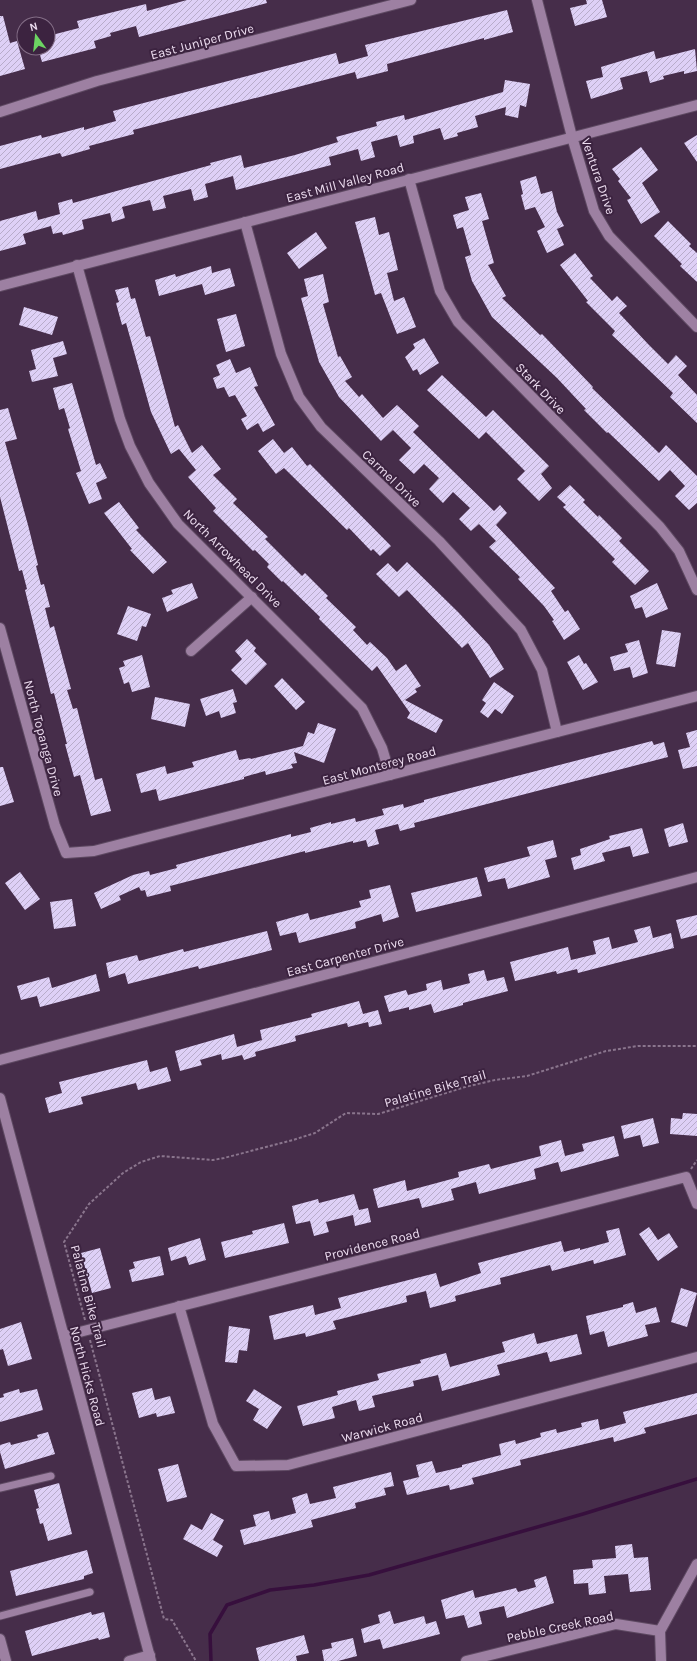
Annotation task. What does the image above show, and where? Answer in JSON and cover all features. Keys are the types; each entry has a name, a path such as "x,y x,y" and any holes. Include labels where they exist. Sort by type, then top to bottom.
{"street":[{"name":"East Juniper Drive","path":"0,112 97,81 411,0"},
{"name":"Ventura Drive","path":"537,0 572,137 594,211 608,236 697,327"},
{"name":"East Mill Valley Road","path":"0,286 697,105"},
{"name":"Stark Drive","path":"409,179 440,291 458,322 660,527 679,551 697,590"},
{"name":"Carmel Drive","path":"245,222 281,354 299,397 321,427 439,541 521,630 542,670 557,732"},
{"name":"North Arrowhead Drive","path":"77,265 120,419 130,446 149,483 178,524 362,708 382,748 390,775"},
{"path":"190,651 252,597"},
{"name":"North Topanga Drive","path":"0,628 55,826 66,853"},
{"name":"East Monterey Road","path":"66,853 94,851 697,696"},
{"name":"East Carpenter Drive","path":"0,1060 697,877"},
{"name":"North Hicks Road","path":"0,1098 150,1658"},
{"name":"Providence Road","path":"64,1336 686,1177 697,1204"},
{"name":"Warwick Road","path":"179,1306 213,1424 236,1466 288,1465 697,1357"},
{"path":"661,1661 660,1631 697,1564"},
{"name":"Pebble Creek Road","path":"466,1661 616,1624 660,1631"},
{"path":"0,1639 6,1661"},
{"path":"129,1661 150,1658"}],"lane":[{"path":"0,1488 51,1476"},
{"path":"0,1616 90,1592"}],"path":[{"name":"Palatine Bike Trail","path":"196,1661 172,1620 164,1619 64,1242 89,1204 123,1173 140,1162 160,1156 213,1160 242,1154 314,1133 346,1113 385,1112 465,1087 495,1080 527,1076 606,1051 638,1046 697,1046"}],"building":[{"path":"187,0 266,0 267,3 139,37 136,26 110,33 111,36 94,41 96,48 42,62 40,56 56,56 56,34 79,28 77,21 146,4 147,11"},
{"path":"586,0 602,0 607,17 575,26 570,8 587,4"},
{"path":"507,10 513,32 484,40 484,38 387,64 388,71 357,79 355,72 133,130 134,134 89,146 90,149 62,157 60,153 0,169 0,146 41,135 42,138 84,127 84,130 116,121 113,111 336,53 339,64 368,56 365,45"},
{"path":"0,16 3,16 10,43 16,41 16,56 21,56 25,69 0,76"},
{"path":"695,49 697,71 684,74 684,71 663,76 664,79 650,83 647,71 620,78 623,89 591,99 586,81 603,77 601,67 654,51 656,59"},
{"path":"505,80 530,84 526,107 520,105 518,118 505,115 506,107 475,116 478,127 457,133 458,136 444,140 440,128 413,136 414,143 400,147 397,135 371,142 375,157 361,161 358,149 329,157 331,165 236,190 233,176 205,184 208,197 194,201 191,189 163,196 166,208 153,211 150,200 122,207 125,218 112,222 110,213 82,220 84,229 63,235 62,232 53,234 51,226 23,234 26,244 0,251 0,221 36,211 38,220 60,214 58,203 72,199 73,203 211,165 210,163 241,155 244,168 295,155 338,142 336,137 377,126 376,122 404,115 405,120 503,92"},
{"path":"697,135 697,162 684,143"},
{"path":"641,147 658,170 642,183 660,212 641,224 627,200 631,198 618,181 620,179 612,169"},
{"path":"536,176 541,194 552,191 557,212 564,226 557,229 564,245 547,253 537,231 545,227 535,207 525,210 521,195 523,194 520,181"},
{"path":"481,193 489,219 482,221 494,263 488,265 506,296 502,298 540,335 542,334 593,387 592,388 659,453 666,445 697,476 697,503 689,510 675,496 685,486 670,470 659,481 608,432 607,433 584,410 586,409 557,378 492,317 472,281 465,257 471,255 463,227 457,229 453,215 469,210 465,197"},
{"path":"375,217 379,235 389,232 398,270 387,273 394,301 404,297 416,327 397,334 381,293 375,295 355,222"},
{"path":"668,221 691,244 689,246 697,253 697,282 680,266 682,264 654,236"},
{"path":"316,232 327,248 299,269 287,253"},
{"path":"575,253 593,276 590,278 612,301 617,296 627,306 619,313 648,344 668,364 676,355 687,366 678,375 697,395 697,423 670,397 673,393 612,335 615,331 586,302 588,301 560,265"},
{"path":"211,266 212,273 230,268 235,286 205,295 202,284 159,296 155,280 175,274 176,277"},
{"path":"323,274 329,302 323,304 338,357 340,356 352,377 345,381 359,397 362,394 383,418 397,405 419,426 413,432 494,511 500,505 507,513 496,525 555,588 551,591 565,612 568,610 580,629 564,640 552,621 554,620 544,606 518,579 520,577 489,547 496,541 479,524 471,531 459,519 470,508 453,492 443,503 429,489 439,478 424,464 414,474 399,460 411,448 393,430 381,441 339,397 319,362 301,298 308,296 304,279"},
{"path":"128,287 131,299 135,298 146,337 150,336 175,427 178,425 192,453 202,445 221,469 213,475 237,499 233,503 268,537 265,539 302,576 305,573 328,596 326,598 356,627 353,630 367,645 370,642 387,658 396,671 406,664 421,686 415,689 417,692 405,700 443,720 436,733 407,718 410,713 377,666 372,671 319,619 320,617 267,567 269,564 255,550 253,551 213,511 216,508 188,477 196,470 179,449 171,454 151,412 126,323 122,325 116,303 119,302 115,290"},
{"path":"24,307 58,317 52,335 19,325"},
{"path":"236,314 245,346 226,352 217,319"},
{"path":"424,338 439,363 420,375 417,369 413,371 405,357 415,348 413,344"},
{"path":"63,341 67,354 53,358 58,376 32,382 29,371 36,369 31,350"},
{"path":"230,359 236,373 250,367 258,386 254,387 275,425 263,432 258,423 247,430 241,419 247,416 235,395 229,397 224,387 217,389 213,378 220,375 216,365"},
{"path":"442,375 486,417 493,410 549,466 541,474 552,488 539,501 517,479 525,471 486,432 479,439 427,390"},
{"path":"72,383 96,465 100,463 107,478 96,483 102,499 89,504 76,473 81,471 68,429 70,428 64,408 59,410 53,388"},
{"path":"8,408 17,439 5,442 28,525 38,565 36,566 41,585 44,584 50,607 45,608 50,628 54,626 71,689 67,690 73,709 77,708 95,780 102,778 111,811 91,816 80,775 74,777 54,693 51,694 25,590 27,589 22,570 19,571 0,497 0,410"},
{"path":"273,439 284,453 292,447 307,466 310,464 391,546 380,556 373,549 371,551 349,528 347,530 284,468 276,474 258,451"},
{"path":"570,485 585,500 583,502 598,517 599,515 622,538 619,541 649,571 635,585 612,562 615,559 563,507 566,505 557,497"},
{"path":"119,502 139,528 136,530 167,562 153,574 130,550 132,549 104,513"},
{"path":"407,562 489,645 504,669 490,678 468,643 462,648 407,590 399,597 376,574 388,563 397,572"},
{"path":"192,583 198,598 167,612 162,598 173,594 171,590"},
{"path":"657,583 668,609 646,618 642,607 635,609 630,596"},
{"path":"128,606 151,614 146,627 142,626 137,641 117,634"},
{"path":"662,630 681,633 675,667 656,664"},
{"path":"247,639 256,648 254,651 267,664 246,685 231,670 242,659 235,651"},
{"path":"639,640 648,673 633,678 630,667 614,671 610,657 628,652 625,644"},
{"path":"142,655 150,687 132,692 129,682 124,684 119,668 125,666 123,661"},
{"path":"579,655 598,682 583,690 567,662"},
{"path":"282,678 305,702 296,710 274,686"},
{"path":"494,682 514,696 502,714 495,709 488,718 480,712 486,703 482,700"},
{"path":"233,689 237,702 233,703 236,713 221,718 219,711 206,716 200,699"},
{"path":"155,697 190,704 185,727 151,719"},
{"path":"318,723 336,729 324,763 294,752 297,763 291,764 293,768 266,775 265,771 244,777 244,779 159,801 156,789 141,793 136,774 165,766 167,774 194,767 192,762 236,750 239,760 251,759 303,746 308,732 314,734"},
{"path":"697,730 697,766 683,769 678,750 690,747 686,733"},
{"path":"652,741 654,745 664,742 668,757 414,823 415,827 400,831 398,824 375,830 379,844 368,847 366,840 353,843 353,841 305,853 305,851 170,886 171,891 147,897 145,890 141,891 139,887 119,896 121,900 101,909 94,893 133,875 149,871 150,875 177,868 176,865 291,834 291,837 311,832 310,828 331,822 331,824 355,818 356,822 384,815 382,809 403,804 404,808 424,802 424,800"},
{"path":"0,767 3,767 14,802 0,806"},
{"path":"683,823 688,842 669,847 664,829"},
{"path":"642,828 649,853 633,857 630,846 602,853 605,861 574,870 571,858 581,855 580,849 610,839 609,836"},
{"path":"553,840 557,857 545,860 550,877 508,889 505,878 488,882 484,868 530,856 527,847"},
{"path":"20,872 40,899 25,910 5,883"},
{"path":"477,877 482,896 416,912 411,893"},
{"path":"390,885 399,917 383,922 381,914 355,922 356,928 299,943 296,932 280,936 276,922 308,913 310,920 361,907 359,901 371,898 369,890"},
{"path":"72,899 76,926 54,929 50,902"},
{"path":"697,915 697,935 681,939 676,920"},
{"path":"650,926 653,938 671,933 674,948 578,973 577,969 557,974 556,971 515,981 510,962 568,947 571,960 596,954 593,941 609,937 612,949 638,942 634,930"},
{"path":"267,931 272,950 199,969 198,966 128,984 125,973 109,978 106,963 137,955 139,961 183,949 184,952"},
{"path":"484,970 487,981 504,977 508,991 463,1003 463,1005 434,1013 431,1004 409,1010 409,1007 389,1012 384,996 406,990 408,995 427,990 426,984 441,980 443,990 470,983 468,974"},
{"path":"96,974 100,991 40,1007 37,996 21,1000 17,986 49,977 52,988"},
{"path":"359,1001 363,1014 378,1010 382,1024 369,1027 368,1022 348,1027 347,1023 295,1036 296,1041 255,1052 256,1056 244,1060 242,1055 222,1060 221,1054 200,1060 202,1065 180,1071 175,1051 234,1034 237,1047 262,1040 260,1030 312,1017 311,1014"},
{"path":"147,1060 150,1072 167,1067 171,1081 138,1090 136,1083 81,1097 83,1104 49,1113 45,1098 62,1093 59,1082"},
{"path":"683,1113 697,1114 697,1136 670,1134 671,1118 682,1119"},
{"path":"653,1118 659,1143 643,1147 640,1135 624,1139 621,1126"},
{"path":"614,1136 619,1156 561,1172 558,1162 534,1169 536,1179 479,1194 476,1182 451,1189 454,1200 422,1208 419,1198 378,1208 373,1189 405,1180 407,1191 459,1177 458,1172 489,1164 491,1169 541,1156 539,1146 561,1140 565,1156 584,1151 582,1144"},
{"path":"354,1194 359,1210 368,1208 371,1222 355,1226 353,1215 326,1222 329,1232 314,1236 310,1221 296,1224 292,1206 318,1199 319,1203"},
{"path":"284,1223 289,1243 225,1258 221,1242 253,1234 252,1231"},
{"path":"649,1227 658,1240 669,1233 678,1247 658,1261 639,1234"},
{"path":"619,1228 626,1255 594,1264 593,1260 552,1271 550,1265 500,1278 501,1284 455,1296 456,1301 430,1308 426,1291 406,1296 407,1302 333,1321 336,1329 306,1337 305,1333 274,1340 269,1316 313,1305 315,1315 341,1308 338,1298 436,1273 440,1287 481,1273 478,1263 561,1241 564,1252 580,1248 580,1250 609,1242 606,1231"},
{"path":"200,1238 206,1260 189,1265 186,1256 171,1261 168,1248"},
{"path":"100,1248 111,1288 92,1293 81,1253"},
{"path":"160,1256 164,1275 132,1282 129,1270 135,1268 133,1262"},
{"path":"681,1288 697,1293 687,1327 671,1322"},
{"path":"633,1302 636,1313 656,1307 660,1322 645,1325 648,1336 608,1347 604,1331 590,1335 586,1316 623,1307 623,1305"},
{"path":"21,1322 32,1359 8,1366 3,1349 0,1350 0,1329"},
{"path":"229,1326 250,1329 247,1351 239,1350 237,1363 225,1362"},
{"path":"534,1333 537,1344 577,1334 582,1354 550,1362 547,1352 497,1365 500,1375 442,1391 438,1375 413,1381 414,1386 372,1396 375,1407 359,1411 356,1400 332,1407 335,1418 303,1426 297,1406 338,1395 337,1391 379,1380 377,1374 421,1363 420,1360 446,1353 450,1367 505,1352 502,1342"},
{"path":"152,1388 155,1400 170,1396 175,1413 157,1417 156,1413 139,1418 132,1393"},
{"path":"19,1389 20,1393 37,1389 43,1410 0,1422 0,1398 4,1397 3,1394"},
{"path":"254,1389 282,1407 267,1429 253,1420 259,1409 246,1401"},
{"path":"697,1393 697,1414 644,1428 646,1433 614,1442 613,1437 520,1460 521,1465 472,1478 474,1484 450,1490 449,1485 407,1495 403,1481 419,1477 416,1465 432,1461 436,1473 462,1467 462,1465 501,1455 499,1444 515,1440 516,1444 541,1437 540,1433 556,1429 557,1433 582,1427 581,1423 598,1419 600,1430 626,1423 623,1412"},
{"path":"48,1432 55,1454 5,1469 0,1452 0,1445 10,1442 11,1445 38,1438 37,1435"},
{"path":"178,1464 187,1497 167,1502 158,1469"},
{"path":"391,1472 394,1486 384,1488 386,1495 355,1503 356,1508 311,1520 313,1527 244,1545 240,1530 256,1526 253,1515 269,1511 271,1520 296,1513 292,1498 307,1493 310,1504 336,1498 333,1487"},
{"path":"59,1483 72,1534 48,1541 43,1523 40,1524 36,1509 39,1508 34,1490"},
{"path":"211,1513 224,1520 213,1540 223,1546 217,1557 183,1539 191,1524 202,1530"},
{"path":"632,1544 634,1558 648,1557 651,1590 630,1592 628,1574 604,1576 606,1593 589,1595 588,1583 574,1584 573,1570 593,1568 592,1560 616,1558 615,1546"},
{"path":"87,1550 93,1573 84,1576 84,1579 16,1596 10,1571"},
{"path":"546,1576 554,1603 507,1618 504,1606 479,1612 482,1624 468,1628 464,1615 446,1619 441,1600 473,1590 475,1598 516,1588 518,1592 536,1587 534,1580"},
{"path":"390,1611 394,1624 424,1616 426,1624 436,1621 440,1634 383,1649 380,1639 364,1643 361,1629 380,1623 378,1615"},
{"path":"91,1612 92,1615 104,1612 110,1637 99,1640 98,1638 32,1656 25,1631"},
{"path":"304,1635 309,1653 296,1656 297,1661 259,1661 256,1648"},
{"path":"353,1638 357,1656 338,1661 324,1661 322,1650 332,1648 331,1643"}],"waterway":[{"path":"211,1661 210,1634 227,1605 270,1590 314,1585 369,1575 583,1514 697,1479"}]}
